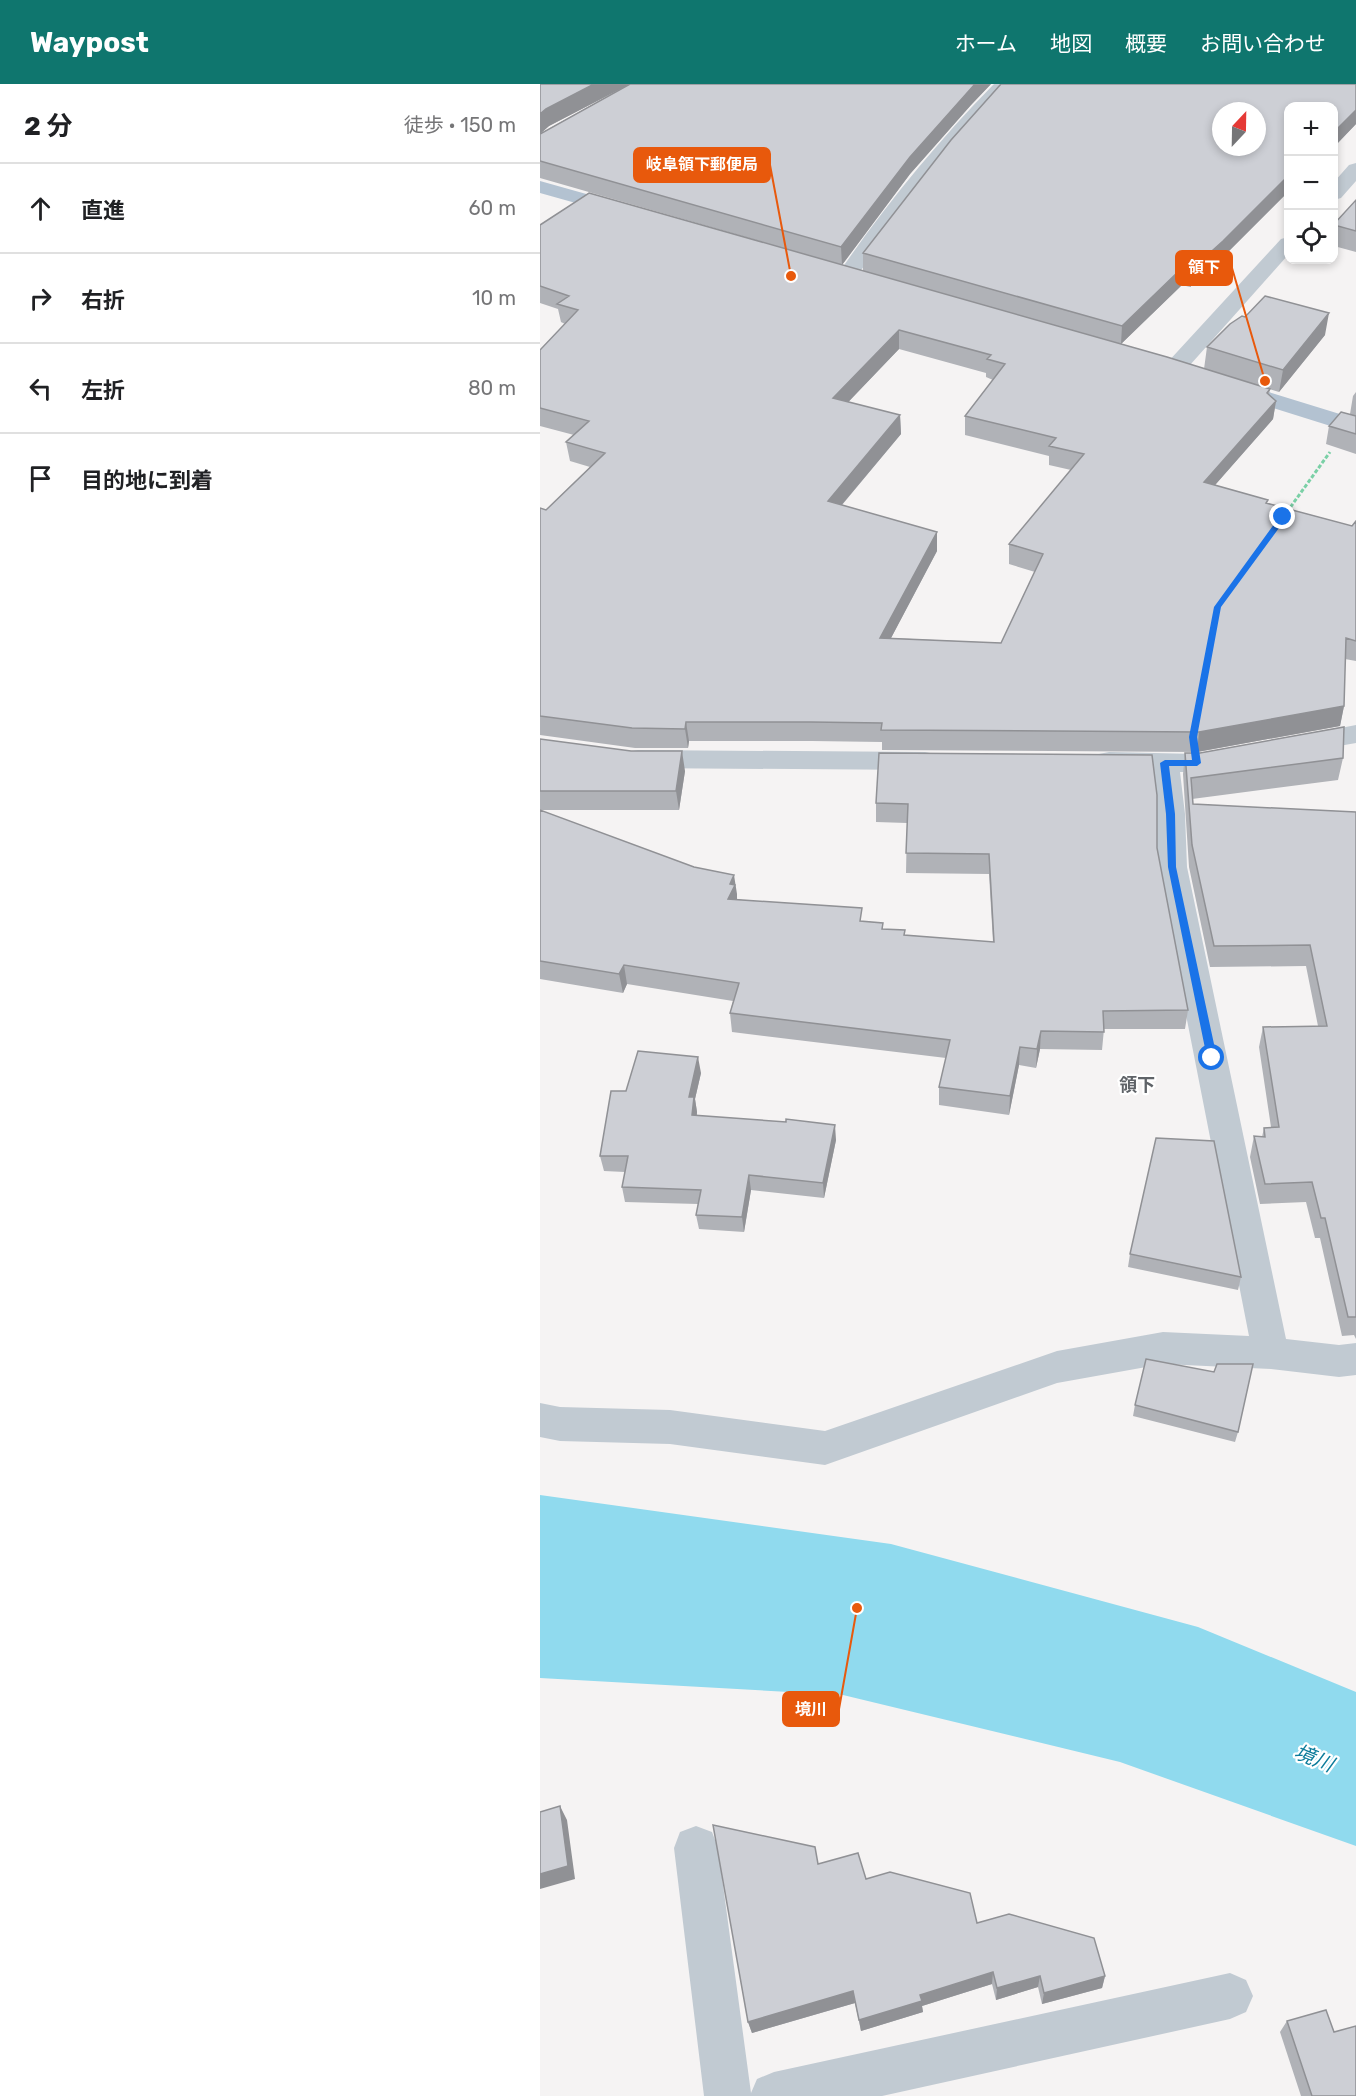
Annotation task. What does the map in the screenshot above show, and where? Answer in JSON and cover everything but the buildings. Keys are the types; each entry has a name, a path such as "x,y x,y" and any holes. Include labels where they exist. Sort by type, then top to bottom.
{"main road":[{"path":"540,187 647,217"},
{"path":"840,271 871,280"},
{"path":"1151,362 1196,376"},
{"path":"1218,383 1353,426"}],"street":[{"path":"840,271 974,114 1004,84"},
{"path":"1338,189 1356,169"},
{"path":"1174,369 1284,247"},
{"path":"1085,761 1197,763 1356,734"},
{"path":"612,756 635,759 954,761"},
{"path":"1165,763 1171,814 1172,867 1271,1353"},
{"path":"540,1420 560,1424 670,1427 825,1448 1057,1367 1163,1348 1271,1353 1339,1361 1356,1359"},
{"path":"696,1848 728,2096"},
{"path":"774,2096 1230,1996"}],"path":[{"path":"1283,517 1353,426"}],"water":[{"path":"540,1495 891,1544 1198,1627 1356,1692 1356,1846 1120,1762 843,1695 540,1678"}],"place":[{"name":"岐阜領下郵便局","path":"791,276"},
{"name":"領下","path":"1265,381"},
{"name":"境川","path":"857,1608"}],"district":[{"name":"領下","path":"1137,1085"}],"route":[{"path":"1212,1058 1172,867 1171,814 1165,763 1197,763 1193,737 1217,607 1283,517"}]}
